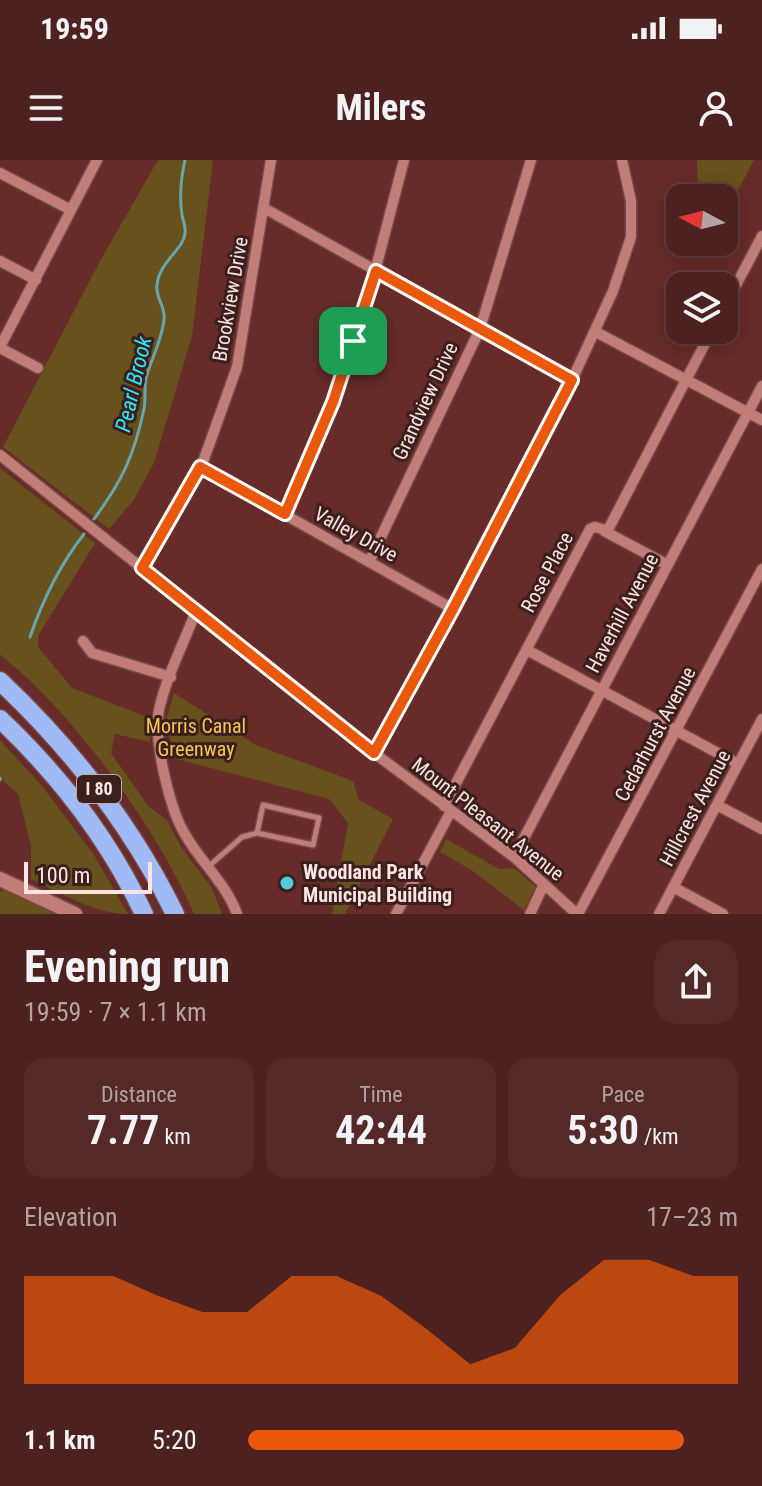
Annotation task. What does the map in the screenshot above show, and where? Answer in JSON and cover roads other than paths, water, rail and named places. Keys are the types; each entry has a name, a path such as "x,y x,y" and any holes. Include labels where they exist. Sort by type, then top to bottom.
{"highway":[{"name":"I 80","path":"0,681 58,739 99,789 134,840 175,914"},
{"name":"I 80","path":"0,719 77,805 110,853 143,911"}],"main road":[{"path":"0,879 75,914"}],"street":[{"path":"38,368 0,347 97,160"},
{"name":"Brookview Drive","path":"142,568 200,467 237,367 271,160"},
{"path":"285,514 329,414 376,271 404,160"},
{"name":"Grandview Drive","path":"369,562 480,329 531,160"},
{"path":"374,753 453,609 596,332 622,269 631,237 630,188 622,160"},
{"path":"0,173 71,210"},
{"path":"264,208 572,380"},
{"path":"738,281 762,236"},
{"path":"0,261 36,280"},
{"path":"596,332 762,420"},
{"name":"Rose Place","path":"396,914 590,529 595,527 604,531 610,526 705,344"},
{"name":"Haverhill Avenue","path":"514,857 762,386"},
{"name":"Mount Pleasant Avenue","path":"0,455 374,753 514,857 578,914"},
{"name":"Valley Drive","path":"200,467 453,609"},
{"path":"604,531 668,565"},
{"name":"Cedarhurst Avenue","path":"578,914 762,569"},
{"path":"196,611 160,707 158,726 170,797 179,825 237,914"},
{"path":"83,641 92,653 171,677"},
{"path":"527,650 738,764"},
{"name":"Hillcrest Avenue","path":"659,914 762,719"},
{"path":"717,805 762,829"},
{"path":"530,914 544,884"},
{"path":"673,887 723,914"}],"lane":[{"path":"207,867 242,837 257,833 313,845 319,818 263,805 257,833"}],"waterway":[{"name":"Pearl Brook","path":"94,519 126,467 140,426 146,378 164,320 157,290 159,277 184,239 181,194 185,160"},
{"name":"Pearl Brook","path":"30,637 52,583 84,534"}],"place":[{"name":"Woodland Park Municipal Building","path":"287,883"}],"park label":[{"name":"Morris Canal Greenway","path":"196,738"}]}
